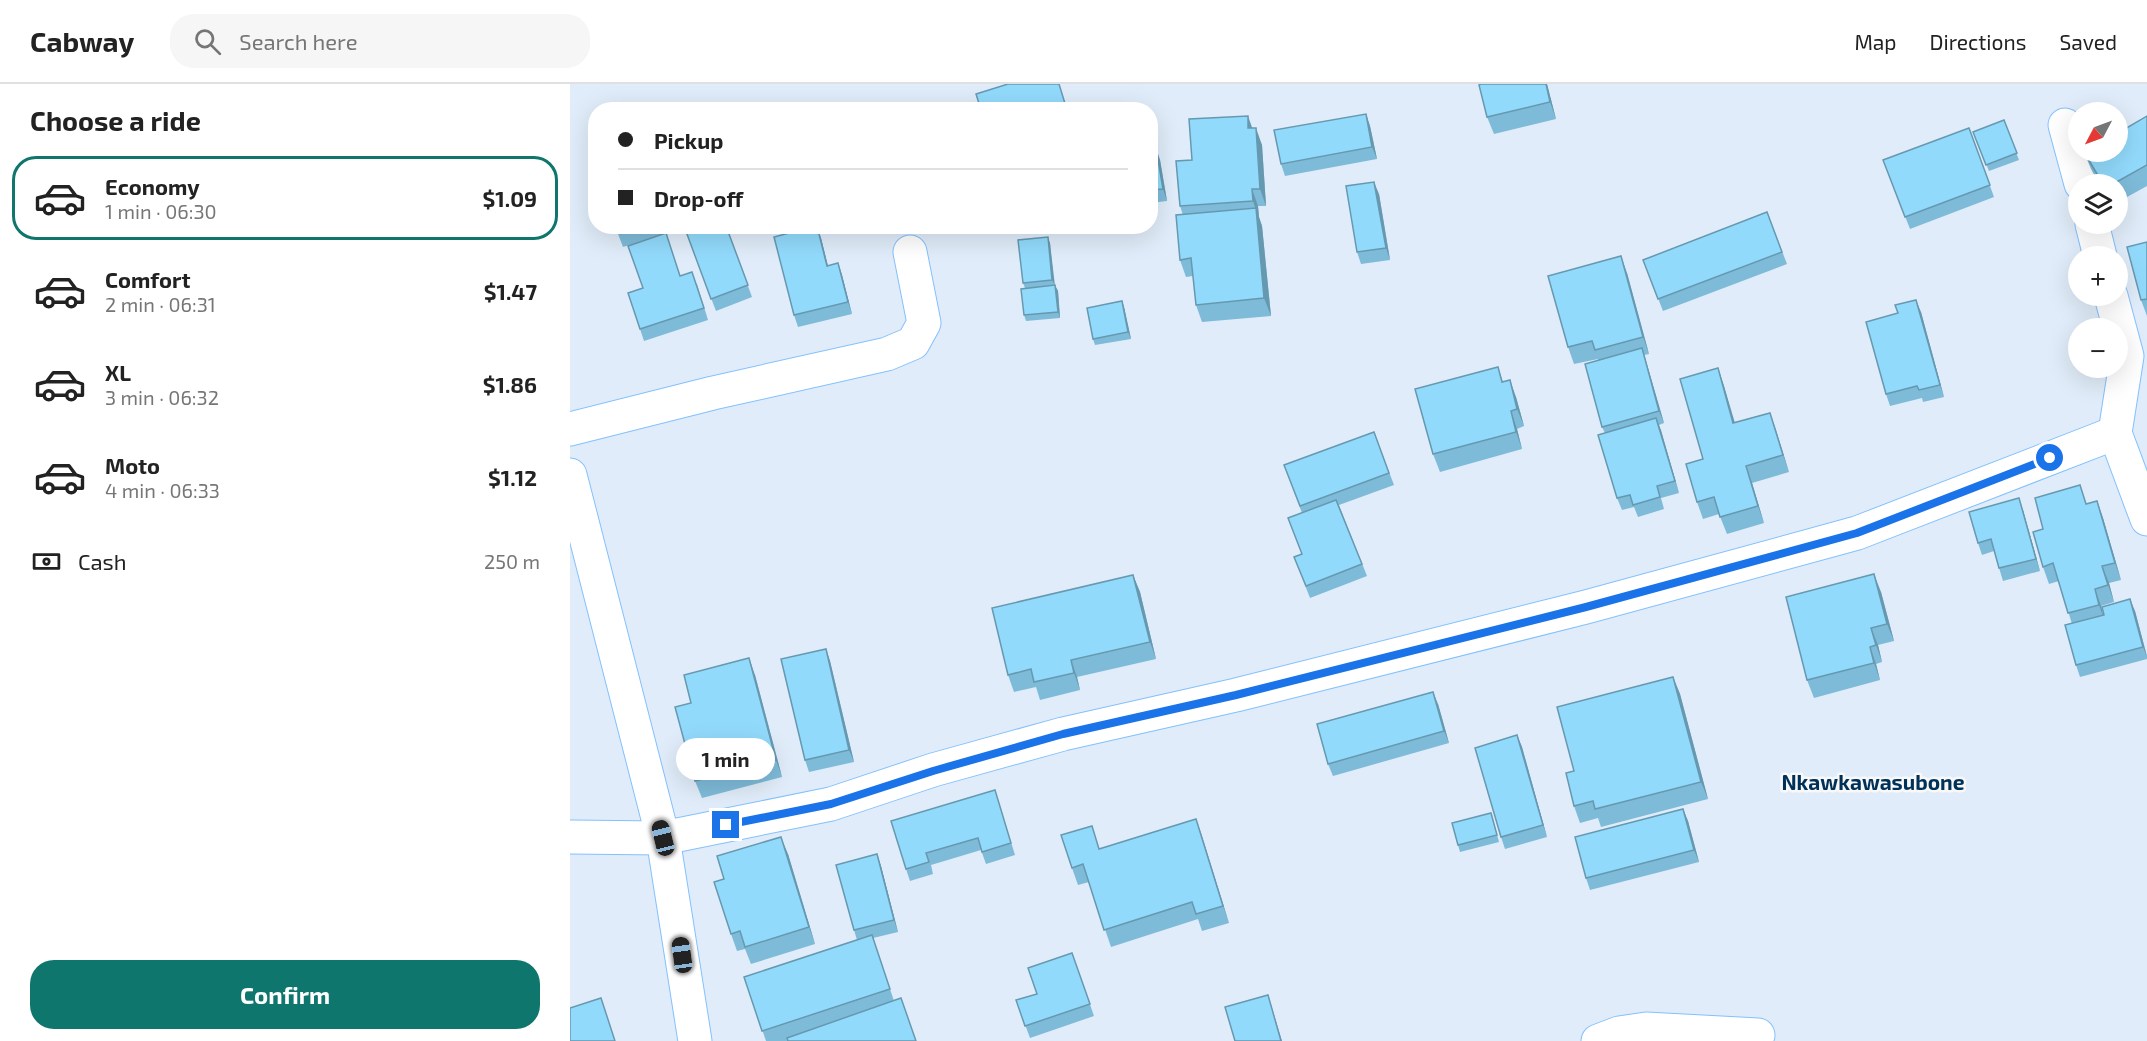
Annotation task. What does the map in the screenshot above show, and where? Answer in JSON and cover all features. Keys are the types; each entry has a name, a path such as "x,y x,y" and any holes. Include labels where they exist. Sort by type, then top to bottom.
{"street":[{"path":"2065,125 2078,174"},
{"path":"570,429 713,393 887,354 914,343 924,323 910,252"},
{"path":"2116,306 2137,353 2115,433 2147,519"},
{"path":"570,837 663,838 831,804 933,771 1063,734 1236,695 1575,610 1845,536 2115,433"},
{"path":"570,475 663,838 695,1041"},
{"path":"1598,1041 1619,1033 1646,1029 1758,1035"}],"building":[{"path":"1008,84 1059,84 1065,102 978,102 976,94"},
{"path":"1546,84 1550,102 1487,117 1479,85"},
{"path":"1366,114 1372,147 1281,164 1274,130"},
{"path":"1248,116 1248,128 1256,128 1260,189 1252,189 1253,201 1180,206 1176,161 1192,160 1189,119"},
{"path":"2147,116 2147,165 2128,176 2097,174 2090,162 2128,162 2128,127"},
{"path":"2004,120 2017,153 1986,165 1973,132"},
{"path":"1969,128 1990,185 1905,217 1883,160"},
{"path":"1158,160 1163,189 1158,189"},
{"path":"1374,182 1386,248 1357,252 1346,186"},
{"path":"1256,208 1264,298 1196,305 1191,258 1180,260 1176,215"},
{"path":"1767,212 1782,252 1658,299 1643,260"},
{"path":"666,234 680,276 692,272 704,308 640,329 628,293 643,288 628,246"},
{"path":"687,234 729,234 748,285 711,299"},
{"path":"785,234 819,234 827,266 838,263 848,302 794,315 774,237"},
{"path":"1048,237 1052,280 1023,283 1018,240"},
{"path":"2147,242 2147,299 2141,300 2128,247"},
{"path":"1621,256 1643,337 1595,350 1592,341 1568,347 1548,276"},
{"path":"1055,285 1058,312 1024,315 1021,289"},
{"path":"1916,300 1940,385 1919,390 1917,386 1886,394 1866,322 1898,313 1895,305"},
{"path":"1122,301 1128,332 1093,339 1087,308"},
{"path":"1642,348 1659,411 1602,427 1585,364"},
{"path":"1498,367 1502,382 1510,380 1517,409 1511,411 1516,432 1433,454 1415,389"},
{"path":"1718,368 1733,423 1770,413 1783,455 1746,466 1758,506 1720,517 1714,497 1697,502 1686,464 1703,459 1680,379"},
{"path":"1656,418 1675,481 1657,486 1660,497 1633,505 1630,495 1617,498 1598,435"},
{"path":"1374,432 1389,473 1300,506 1284,465"},
{"path":"2080,485 2086,504 2097,501 2115,563 2102,566 2108,585 2095,589 2099,605 2068,613 2053,563 2043,567 2033,532 2043,529 2035,498"},
{"path":"2019,498 2036,559 1999,568 1991,539 1978,543 1969,512"},
{"path":"1336,500 1362,564 1306,586 1294,557 1302,554 1288,518"},
{"path":"1874,574 1887,624 1871,628 1876,645 1870,647 1874,663 1807,680 1786,597"},
{"path":"1133,575 1150,642 1071,660 1074,673 1034,682 1031,669 1008,675 992,608"},
{"path":"2130,599 2143,647 2076,665 2065,625 2104,615 2102,607"},
{"path":"826,649 849,750 805,760 781,659"},
{"path":"749,658 776,760 695,781 675,707 691,703 684,675"},
{"path":"1673,677 1701,782 1595,809 1593,801 1574,806 1566,773 1574,771 1557,707"},
{"path":"1433,692 1444,731 1328,764 1317,724"},
{"path":"1517,735 1543,825 1501,837 1475,748"},
{"path":"995,790 1011,843 982,852 978,838 926,853 929,862 906,869 891,821"},
{"path":"1683,809 1694,850 1586,878 1575,837"},
{"path":"1491,813 1497,835 1458,845 1452,823"},
{"path":"1196,819 1223,906 1196,914 1192,902 1104,930 1083,864 1072,868 1061,835 1092,826 1099,849"},
{"path":"781,837 809,927 745,947 740,931 731,934 714,882 724,879 717,856"},
{"path":"877,854 894,920 854,930 836,865"},
{"path":"872,935 890,989 762,1031 744,977"},
{"path":"1072,953 1090,1004 1025,1026 1016,1000 1037,994 1028,968"},
{"path":"1268,995 1281,1041 1235,1041 1225,1007"},
{"path":"601,998 615,1041 570,1041 570,1008"},
{"path":"901,998 916,1041 788,1041 787,1038"}],"district":[{"name":"Nkawkawasubone","path":"1873,783"}],"route":[{"path":"726,825 831,804 933,771 1063,734 1236,695 1586,607 1857,533 2050,458"}]}
